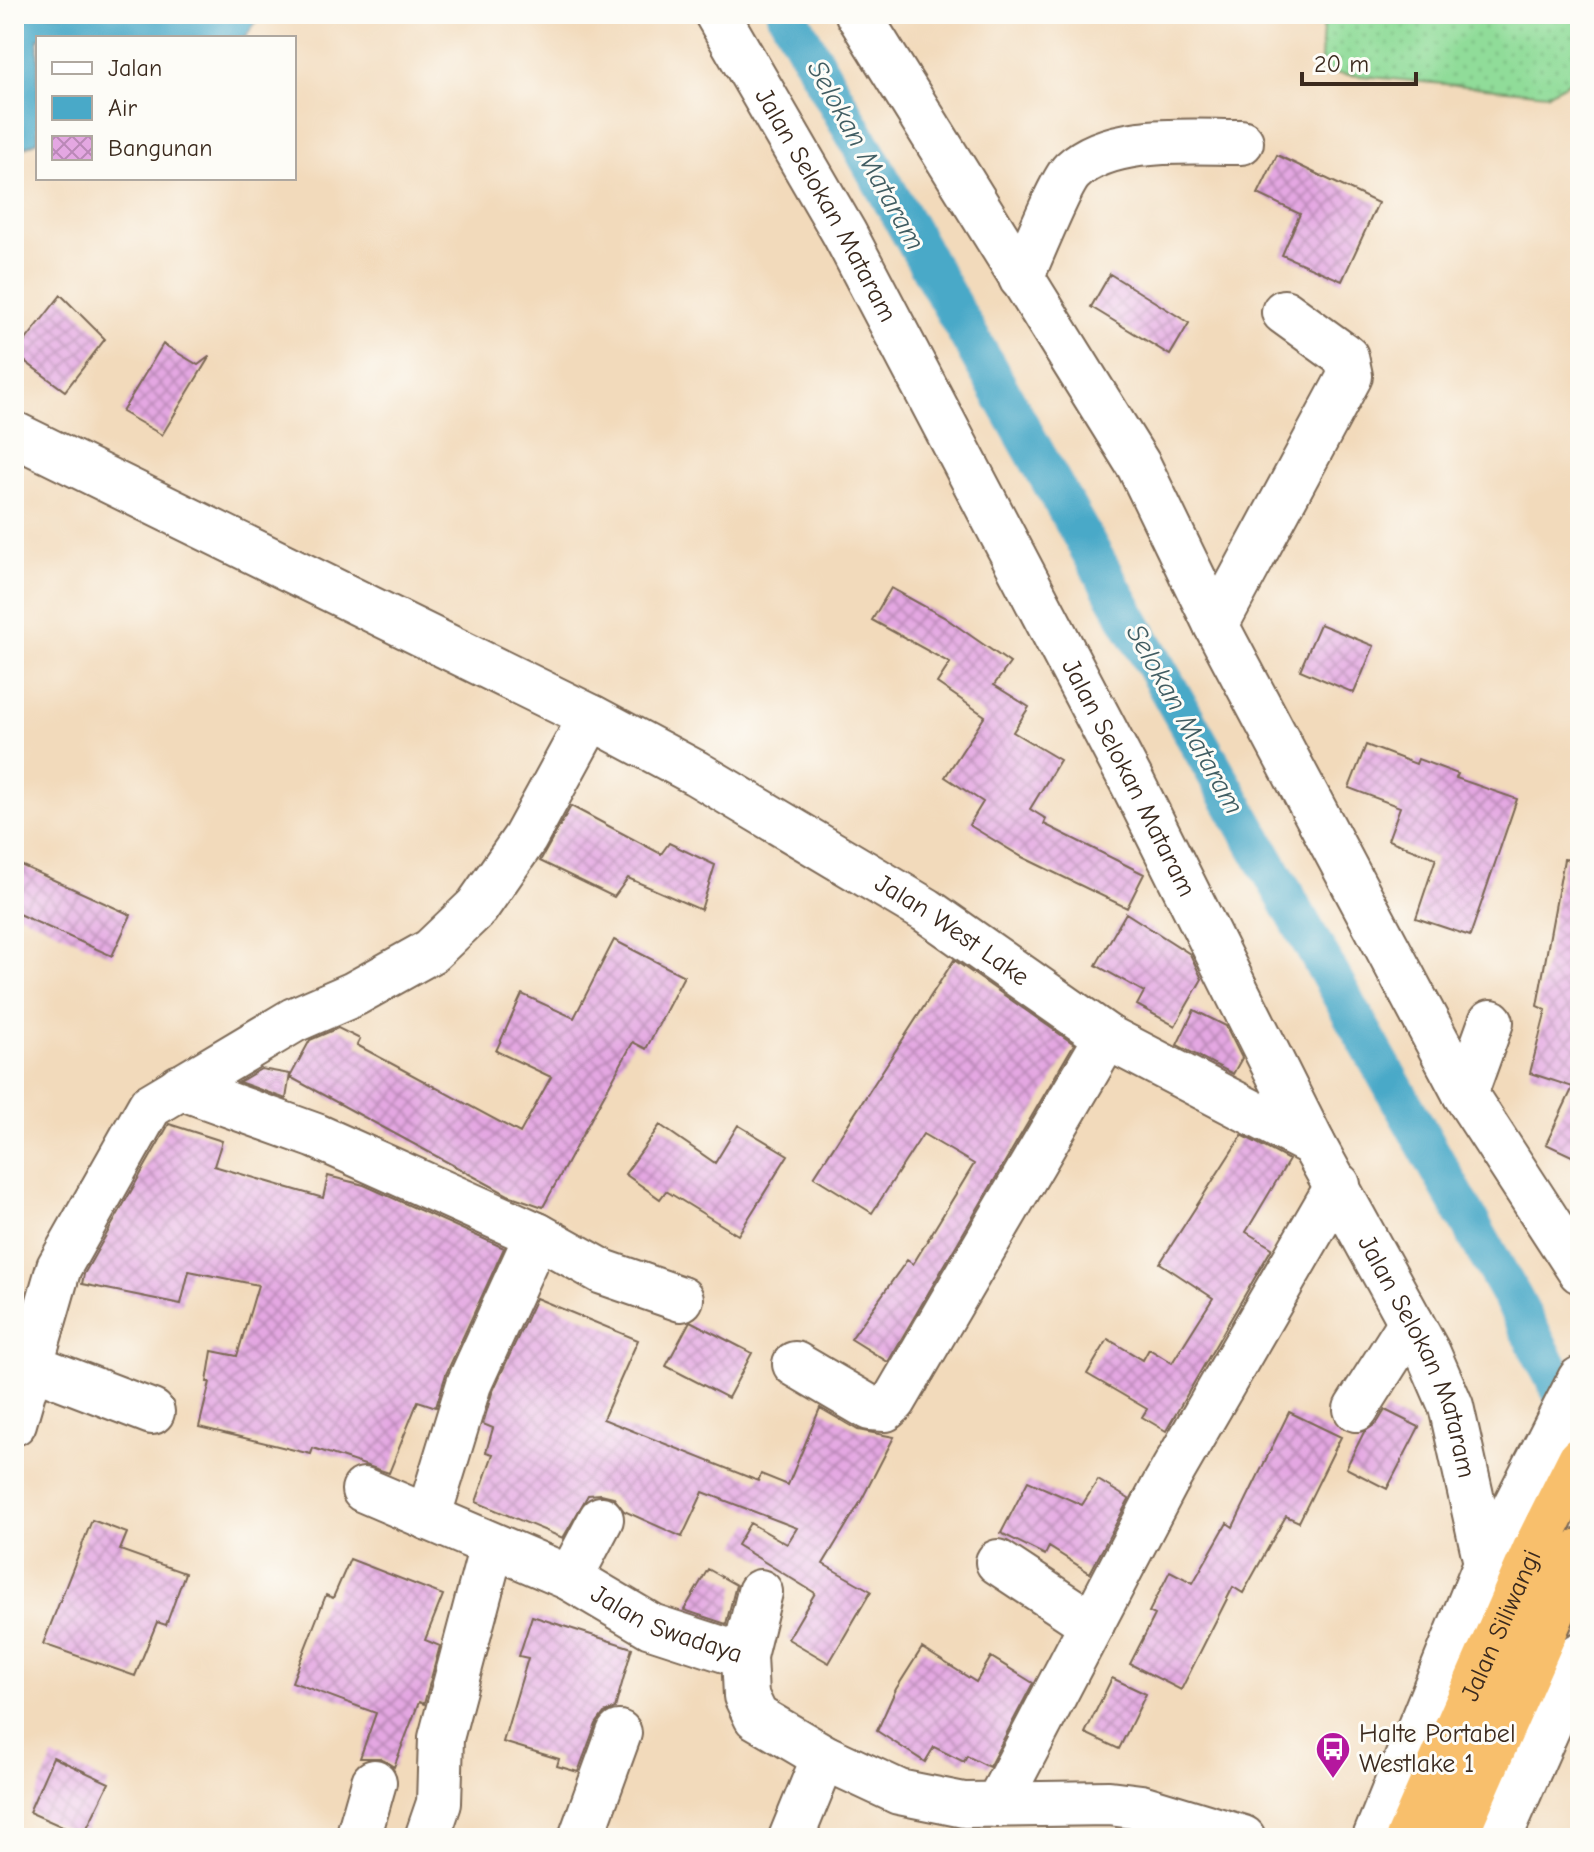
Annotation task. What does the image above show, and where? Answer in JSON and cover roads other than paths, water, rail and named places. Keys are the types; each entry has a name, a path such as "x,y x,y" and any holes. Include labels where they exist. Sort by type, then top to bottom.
{"highway":[{"name":"Jalan Siliwangi","path":"1408,1838 1534,1551 1580,1459"},
{"name":"Jalan Siliwangi","path":"1454,1838 1572,1568"}],"street":[{"name":"Jalan Selokan Mataram","path":"717,14 859,261 1132,782 1313,1144 1411,1322 1451,1406 1486,1563"},
{"path":"858,14 1139,466 1216,625 1465,1094 1580,1271"},
{"path":"1021,278 1071,172 1092,159 1102,153 1152,142 1241,142"},
{"path":"1216,625 1350,376 1346,357 1284,312"},
{"name":"Jalan West Lake","path":"14,434 591,717 696,773 926,910 1107,1037 1313,1144"},
{"path":"14,1423 59,1267 150,1106 294,1020 354,994 431,951 485,896 525,838 591,717"},
{"path":"1465,1094 1491,1022"},
{"path":"795,1364 870,1408 885,1409 894,1401 1107,1037"},
{"path":"180,1087 316,1136 537,1235 603,1272 681,1299"},
{"path":"997,1805 1165,1484 1338,1185"},
{"path":"428,1518 469,1384 537,1235"},
{"path":"1356,1409 1411,1322"},
{"path":"29,1365 152,1412"},
{"path":"1375,1838 1486,1563 1524,1483 1580,1379"},
{"name":"Jalan Swadaya","path":"364,1490 570,1578 651,1626 744,1656 746,1696 756,1717 824,1757 899,1792 964,1805 1109,1803 1141,1807 1243,1838"},
{"path":"570,1578 601,1519"},
{"path":"427,1838 439,1803 441,1738 492,1546"},
{"path":"998,1562 1092,1624"},
{"path":"744,1656 760,1592"},
{"path":"1499,1838 1577,1674"},
{"path":"581,1838 619,1733"},
{"path":"791,1838 824,1757"},
{"path":"358,1838 374,1782"}],"water":[{"path":"31,14 261,14 246,36 36,36 36,142 14,152 14,34"}],"waterway":[{"name":"Selokan Mataram","path":"787,14 1513,1299 1580,1427"}],"place":[{"name":"Halte Portabel Westlake 1","path":"1333,1780"}]}
